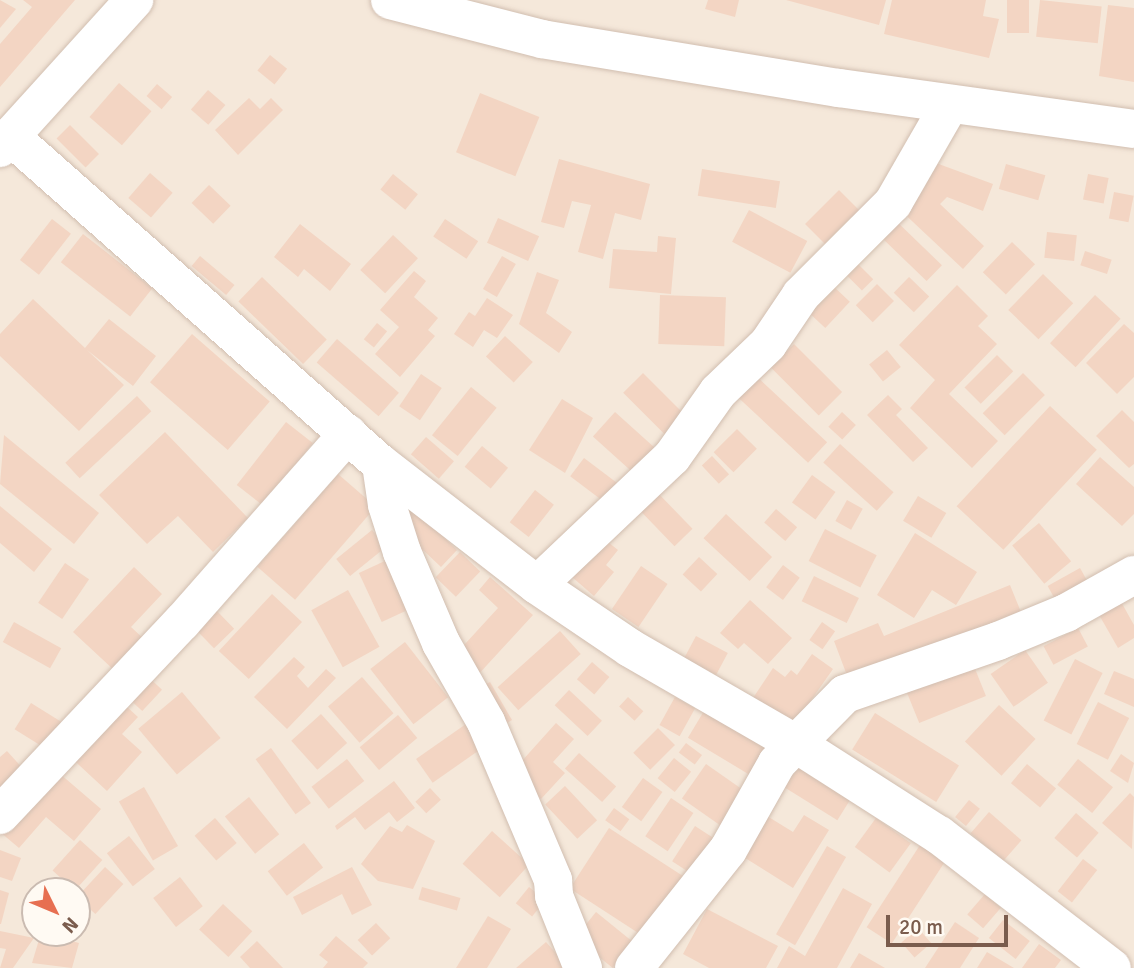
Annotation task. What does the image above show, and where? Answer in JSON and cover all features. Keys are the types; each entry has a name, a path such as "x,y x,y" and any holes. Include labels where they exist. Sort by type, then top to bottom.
{"street":[{"path":"134,0 5,142 382,464 537,585 630,648 798,745 939,835 1112,968"},
{"path":"390,0 542,39 950,104 1134,129"},
{"path":"537,585 672,457 718,392 768,344 801,295 893,203 950,104"},
{"path":"0,815 182,622 348,434"},
{"path":"382,464 387,505 402,552 440,643 486,722 502,769 553,880 568,936 583,968"},
{"path":"634,968 727,850 777,764 845,694 998,641 1066,613 1134,575"}],"shaded area":[{"path":"0,0 1134,0 1134,968 0,968"}],"building":[{"path":"0,0 16,9 0,28"},
{"path":"23,0 75,0 0,87 0,44 32,7"},
{"path":"708,0 739,0 735,17 705,9"},
{"path":"786,0 886,0 879,25"},
{"path":"892,0 986,0 983,16 999,19 989,58 884,34"},
{"path":"1007,0 1029,0 1029,33 1007,33"},
{"path":"1040,0 1102,6 1098,43 1036,37"},
{"path":"1108,5 1134,8 1134,82 1099,76"},
{"path":"270,55 287,69 275,84 257,71"},
{"path":"119,83 151,111 122,145 89,117"},
{"path":"157,84 172,97 162,109 147,96"},
{"path":"208,90 225,105 208,125 191,110"},
{"path":"480,93 539,117 515,176 456,152"},
{"path":"249,98 260,109 271,98 283,110 238,155 215,130"},
{"path":"70,125 99,154 86,167 57,138"},
{"path":"559,159 650,184 641,220 615,213 603,259 578,252 591,205 572,201 564,228 541,222"},
{"path":"936,163 993,184 983,211 947,197 940,204 984,246 963,269 896,206"},
{"path":"1006,164 1045,175 1038,200 999,189"},
{"path":"702,169 780,181 776,208 698,196"},
{"path":"150,173 173,193 151,218 128,198"},
{"path":"393,174 418,194 405,210 380,190"},
{"path":"1088,174 1109,178 1104,204 1083,200"},
{"path":"209,185 231,206 213,224 192,203"},
{"path":"839,190 863,214 829,248 805,224"},
{"path":"1114,192 1134,196 1128,222 1109,219"},
{"path":"749,210 807,241 790,273 732,242"},
{"path":"498,218 539,236 528,261 487,243"},
{"path":"893,218 942,265 927,281 878,234"},
{"path":"52,219 71,234 39,275 20,260"},
{"path":"445,219 478,241 466,259 433,236"},
{"path":"300,224 351,264 330,291 304,269 298,277 274,257"},
{"path":"1047,232 1077,235 1074,261 1044,258"},
{"path":"83,234 152,288 130,317 61,262"},
{"path":"393,235 418,258 385,293 360,270"},
{"path":"658,236 676,238 671,294 609,288 613,249 657,252"},
{"path":"1012,242 1035,264 1006,294 983,272"},
{"path":"1085,251 1112,260 1107,274 1080,265"},
{"path":"200,256 234,285 226,295 192,266"},
{"path":"502,256 516,264 497,297 483,289"},
{"path":"857,263 873,279 862,291 846,274"},
{"path":"414,271 426,281 414,297 438,318 428,330 435,336 400,377 375,354 399,327 380,310"},
{"path":"537,272 559,280 546,313 572,332 559,353 519,324"},
{"path":"1043,274 1073,303 1038,339 1008,310"},
{"path":"262,277 327,340 303,364 238,301"},
{"path":"909,277 929,296 914,312 894,293"},
{"path":"877,284 894,301 873,322 856,305"},
{"path":"957,285 988,316 978,326 997,344 949,394 998,441 972,468 910,408 935,380 899,345"},
{"path":"833,286 850,302 825,328 808,312"},
{"path":"660,295 726,297 724,346 658,344"},
{"path":"1095,295 1121,319 1076,367 1050,343"},
{"path":"487,298 513,315 497,338 484,330 473,347 454,334 469,312 475,316"},
{"path":"33,299 85,348 109,319 156,356 133,386 87,350 124,385 79,431 0,356 0,334"},
{"path":"377,323 387,331 374,348 364,339"},
{"path":"1124,324 1134,333 1134,377 1117,394 1086,363"},
{"path":"192,334 270,402 228,450 150,382"},
{"path":"505,336 533,362 514,382 486,356"},
{"path":"337,339 399,393 379,416 317,362"},
{"path":"794,344 842,392 819,415 771,367"},
{"path":"887,350 901,367 883,382 869,364"},
{"path":"997,355 1013,371 981,404 964,388"},
{"path":"643,373 688,418 668,438 623,393"},
{"path":"1023,373 1045,395 1005,435 983,413"},
{"path":"421,374 442,388 420,420 399,406"},
{"path":"754,374 827,442 808,463 735,394"},
{"path":"471,387 497,408 458,456 432,435"},
{"path":"888,395 902,409 896,415 928,448 913,462 867,415"},
{"path":"137,396 151,411 80,478 65,463"},
{"path":"562,399 593,418 565,473 529,450"},
{"path":"1050,406 1097,450 1003,550 957,506"},
{"path":"1122,410 1134,422 1134,464 1129,468 1096,436"},
{"path":"615,412 659,451 637,476 593,437"},
{"path":"842,412 856,425 842,440 828,427"},
{"path":"286,422 313,443 264,506 237,485"},
{"path":"737,429 757,449 733,472 714,452"},
{"path":"165,432 248,518 213,552 178,516 147,544 99,495"},
{"path":"4,435 99,513 74,544 0,484"},
{"path":"426,437 454,461 439,479 411,454"},
{"path":"840,444 894,492 877,511 823,463"},
{"path":"482,446 508,468 491,489 465,467"},
{"path":"712,456 729,474 719,484 702,466"},
{"path":"1100,457 1134,487 1134,514 1122,526 1076,484"},
{"path":"584,458 619,484 605,503 570,476"},
{"path":"338,474 376,507 295,600 257,567"},
{"path":"812,475 835,492 815,520 792,503"},
{"path":"535,490 554,505 529,537 510,522"},
{"path":"655,490 693,529 675,546 637,507"},
{"path":"918,496 946,513 931,538 903,521"},
{"path":"847,500 863,509 851,530 835,521"},
{"path":"0,506 52,549 34,572 0,543"},
{"path":"413,507 457,550 441,567 423,550 411,562 398,524"},
{"path":"776,509 797,527 785,541 764,523"},
{"path":"726,514 772,557 750,581 703,538"},
{"path":"1039,523 1071,561 1044,584 1012,545"},
{"path":"825,529 877,555 860,587 809,561"},
{"path":"372,530 386,547 350,576 336,559"},
{"path":"915,533 977,572 956,605 932,590 914,618 877,595"},
{"path":"603,538 618,550 606,565 614,572 594,596 572,577"},
{"path":"460,552 480,571 456,597 436,577"},
{"path":"699,557 717,574 701,592 683,575"},
{"path":"387,560 410,609 382,622 359,573"},
{"path":"65,563 89,579 62,619 38,603"},
{"path":"783,565 800,578 783,600 766,587"},
{"path":"641,566 668,584 638,627 612,609"},
{"path":"134,567 162,594 131,627 145,640 115,671 73,632"},
{"path":"1080,568 1090,586 1058,604 1048,586"},
{"path":"814,576 859,598 847,623 802,601"},
{"path":"490,577 533,615 476,677 454,656 498,608 479,590"},
{"path":"1010,585 1023,617 851,686 834,641 878,623 884,636"},
{"path":"348,590 380,647 343,667 311,610"},
{"path":"272,594 302,622 249,679 219,651"},
{"path":"750,600 792,638 768,664 744,643 738,649 720,633"},
{"path":"1120,600 1134,625 1134,638 1118,648 1098,613"},
{"path":"214,608 234,629 214,648 194,627"},
{"path":"14,622 61,648 50,668 3,642"},
{"path":"822,622 835,631 822,649 809,640"},
{"path":"1078,628 1088,647 1053,665 1044,646"},
{"path":"560,631 581,654 518,710 498,687"},
{"path":"696,636 728,653 716,675 684,658"},
{"path":"405,642 448,697 413,724 370,669"},
{"path":"1025,650 1048,683 1014,707 991,674"},
{"path":"812,654 833,669 793,726 753,698 773,668 785,677 791,670 797,675"},
{"path":"294,657 305,667 297,676 308,688 326,669 336,678 287,729 254,697"},
{"path":"971,659 986,696 919,723 904,686"},
{"path":"1075,659 1103,673 1071,735 1044,720"},
{"path":"592,662 609,677 594,694 577,679"},
{"path":"1114,671 1134,679 1134,707 1104,694"},
{"path":"143,672 162,690 142,711 123,693"},
{"path":"362,677 393,713 360,743 328,707"},
{"path":"490,682 512,720 495,730 473,692"},
{"path":"569,690 602,721 588,736 555,705"},
{"path":"182,692 221,738 177,775 138,729"},
{"path":"116,697 138,717 122,734 142,752 107,791 65,752"},
{"path":"628,697 643,711 634,721 619,707"},
{"path":"675,697 695,708 680,736 659,725"},
{"path":"1098,702 1129,718 1108,760 1077,744"},
{"path":"31,703 62,722 45,748 15,729"},
{"path":"999,705 1036,739 1001,776 965,742"},
{"path":"707,706 776,748 757,779 688,738"},
{"path":"875,713 959,765 936,802 852,749"},
{"path":"321,714 347,743 317,770 291,741"},
{"path":"398,715 417,738 379,770 360,747"},
{"path":"556,723 574,739 553,762 565,773 541,799 512,772"},
{"path":"466,724 483,748 433,783 416,759"},
{"path":"658,728 675,745 650,770 633,753"},
{"path":"686,743 702,755 695,765 679,753"},
{"path":"271,748 311,803 296,814 256,759"},
{"path":"7,751 26,772 0,797 0,757"},
{"path":"579,753 616,786 602,802 565,769"},
{"path":"1121,754 1134,763 1128,783 1110,771"},
{"path":"674,758 691,772 675,792 658,778"},
{"path":"347,759 364,781 329,809 312,787"},
{"path":"792,759 852,797 837,820 777,783"},
{"path":"1078,759 1113,787 1092,813 1057,785"},
{"path":"706,764 748,793 724,828 682,798"},
{"path":"1027,764 1056,788 1040,808 1011,783"},
{"path":"52,767 101,809 74,841 46,817 19,848 0,832"},
{"path":"643,778 662,792 641,821 622,807"},
{"path":"394,781 415,808 397,822 389,812 365,830 355,817 337,830 335,826"},
{"path":"565,786 597,820 577,839 545,804"},
{"path":"144,787 178,846 153,860 119,802"},
{"path":"430,788 441,800 426,813 415,802"},
{"path":"1130,793 1134,797 1132,849 1102,823"},
{"path":"249,797 279,834 255,854 225,817"},
{"path":"671,798 693,813 668,851 645,836"},
{"path":"969,800 980,809 966,826 955,817"},
{"path":"614,808 629,819 621,831 605,820"},
{"path":"989,812 1021,840 1003,861 971,833"},
{"path":"1076,813 1099,833 1077,858 1054,838"},
{"path":"804,815 829,830 793,888 742,856 767,816 793,832"},
{"path":"215,818 237,843 216,861 195,836"},
{"path":"876,818 911,843 890,872 855,847"},
{"path":"407,825 435,841 413,889 378,881 361,864 390,826 402,832"},
{"path":"695,826 718,841 695,876 672,861"},
{"path":"609,828 689,880 649,940 570,888"},
{"path":"492,831 529,864 500,897 463,864"},
{"path":"129,836 155,869 133,886 107,853"},
{"path":"80,840 102,860 87,877 60,877 53,870"},
{"path":"304,843 323,867 287,896 268,871"},
{"path":"920,845 945,861 892,944 867,927"},
{"path":"827,846 846,857 795,945 776,934"},
{"path":"0,850 21,858 12,881 0,877"},
{"path":"1083,859 1097,870 1072,902 1058,891"},
{"path":"105,867 123,884 95,914 91,910 91,882"},
{"path":"352,867 372,905 352,915 342,894 302,915 293,897"},
{"path":"180,877 203,906 176,927 153,898"},
{"path":"422,887 460,898 457,911 418,899"},
{"path":"529,887 545,900 532,917 516,903"},
{"path":"843,888 872,904 837,968 777,968 789,946 805,956"},
{"path":"0,890 9,893 1,924 0,924"},
{"path":"985,894 1001,908 983,928 967,914"},
{"path":"223,904 252,931 228,957 199,930"},
{"path":"707,909 778,946 766,968 709,968 683,954"},
{"path":"596,912 633,942 613,968 575,938"},
{"path":"488,916 511,929 487,968 456,968"},
{"path":"1003,920 1030,941 1016,959 989,938"},
{"path":"955,922 979,938 960,968 925,968"},
{"path":"376,923 390,938 372,955 358,940"},
{"path":"918,928 931,943 915,958 901,942"},
{"path":"0,931 21,935 21,947 28,947 13,968 0,968 6,949 0,948"},
{"path":"336,936 368,963 363,968 323,968 328,962 319,955"},
{"path":"257,941 283,968 250,968 240,957"},
{"path":"546,942 569,968 516,968"},
{"path":"1039,944 1061,960 1055,968 1022,968"},
{"path":"37,947 78,947 72,968 32,963"},
{"path":"987,952 1014,968 977,968"},
{"path":"859,953 885,968 850,968"}]}
